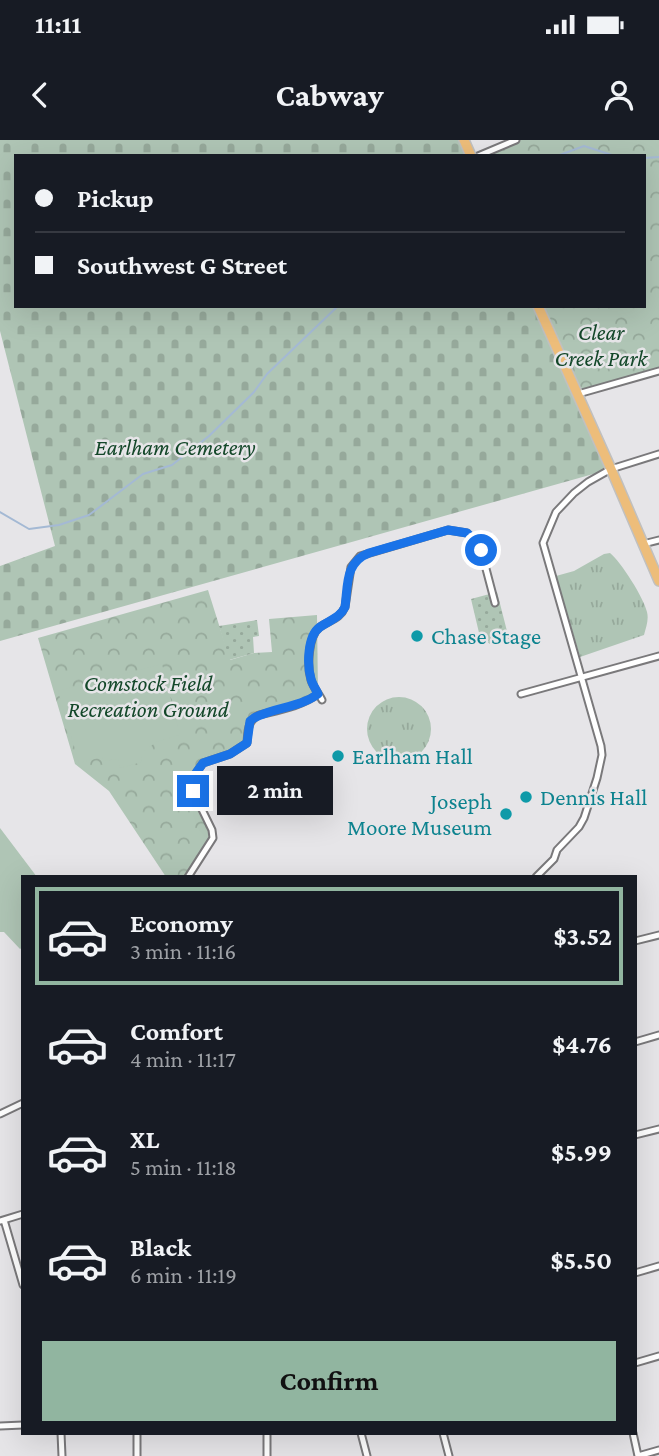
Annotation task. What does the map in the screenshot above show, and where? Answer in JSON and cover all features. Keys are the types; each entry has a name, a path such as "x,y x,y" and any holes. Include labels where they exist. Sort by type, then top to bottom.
{"main road":[{"path":"539,308 659,581"}],"street":[{"path":"483,154 516,140"},
{"path":"578,394 659,371"},
{"path":"538,875 554,859 557,850 584,818 599,771 601,746 543,543 556,512 573,493 611,468 659,454"},
{"path":"189,875 213,838 212,830 193,791 196,773 203,763 230,754 247,743 250,721 254,718 320,697 311,680 309,664 312,638 317,629 343,612 351,567 360,556 448,530 467,533 480,546 495,603"},
{"path":"643,544 659,540"},
{"path":"521,694 659,656"},
{"path":"637,940 659,935"},
{"path":"637,1041 659,1035"},
{"path":"0,1114 21,1104"},
{"path":"637,1134 659,1129"},
{"path":"21,1215 2,1220 21,1279"},
{"path":"637,1272 659,1266"},
{"path":"637,1362 659,1356"},
{"path":"0,1426 21,1425"},
{"path":"61,1435 62,1456"},
{"path":"136,1435 137,1456"},
{"path":"267,1435 267,1456"},
{"path":"362,1435 367,1456"},
{"path":"444,1435 449,1456"},
{"path":"633,1435 638,1456 659,1450"}],"green space":[{"name":"Earlham Cemetery","path":"0,140 464,140 470,154 14,154 14,308 539,308 611,469 0,641 0,566 55,546 0,331"},
{"name":"Clear Creek Park","path":"516,140 659,140 659,371 578,394 539,308 646,308 646,154 483,154"},
{"path":"610,553 626,572 645,606 648,618 644,635 580,657 556,576 574,571"},
{"name":"Comstock Field Recreation Ground","path":"208,590 230,660 254,653 272,652 269,619 317,615 318,694 312,699 254,718 247,743 230,754 202,763 196,773 193,791 213,838 189,875 165,875 109,791 75,764 38,638"},
{"path":"497,592 509,639 490,644 480,637 471,599"},
{"path":"257,620 259,636 253,637 254,653 229,660 219,626"},
{"path":"162,664 180,735 156,742 141,754 142,762 120,768 118,759 103,761 102,757 79,763 58,691"},
{"path":"399,697 411,699 422,706 429,717 429,741 422,752 411,759 399,761 387,759 376,752 369,741 367,729 369,717 376,706 387,699"},
{"path":"0,828 35,875 21,875 21,948 4,932 0,932"}],"waterway":[{"path":"562,154 584,146 609,154"},
{"path":"646,158 659,157"},
{"path":"0,512 29,529 59,525 89,515 143,474 172,465 209,436 254,392 267,374 336,308"}],"place":[{"name":"Chase Stage","path":"417,636"},
{"name":"Earlham Hall","path":"338,756"},
{"name":"Dennis Hall","path":"526,797"},
{"name":"Joseph Moore Museum","path":"506,814"}],"route":[{"path":"193,791 196,773 203,763 230,754 247,743 250,721 259,715 312,699 318,694 311,680 309,664 312,638 317,629 343,612 351,567 360,556 448,530 467,533 481,550"}]}
